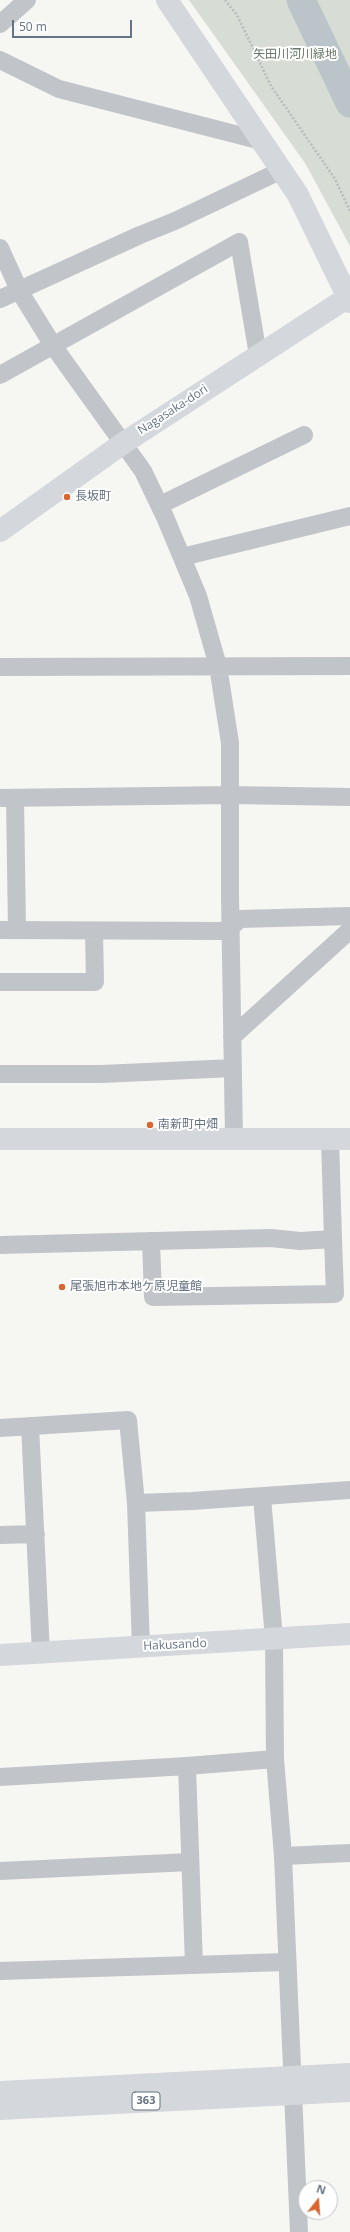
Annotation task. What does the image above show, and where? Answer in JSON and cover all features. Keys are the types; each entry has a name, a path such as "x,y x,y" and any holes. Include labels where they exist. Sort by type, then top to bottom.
{"main road":[{"path":"167,0 298,195 349,298"},
{"name":"Nagasaka-dori","path":"0,531 122,444 258,355 349,298"},
{"path":"0,1139 340,1139"},
{"name":"Hakusando","path":"0,1655 350,1634"},
{"name":"363","path":"0,2109 292,2085 350,2074"},
{"name":"363","path":"0,2092 292,2085 350,2091"}],"street":[{"path":"0,24 27,0"},
{"path":"0,60 59,89 262,141"},
{"path":"0,300 282,170"},
{"path":"0,375 239,242 258,355"},
{"path":"0,248 20,292 54,346 122,444 143,471 160,505 198,596 218,666 230,743 234,1139"},
{"path":"160,505 304,435"},
{"path":"182,557 350,516"},
{"path":"0,668 350,666"},
{"path":"350,797 230,794 7,798 8,930 222,932 231,927 240,919 350,916"},
{"path":"232,1037 350,930"},
{"path":"0,982 95,982 94,931"},
{"path":"0,1074 102,1074 233,1068"},
{"path":"151,1241 153,1297 335,1294 333,1239 340,1139"},
{"path":"0,1245 271,1238 300,1240 333,1239"},
{"path":"0,1428 128,1420 136,1502 141,1647"},
{"path":"30,1426 41,1653"},
{"path":"136,1502 262,1497 350,1490"},
{"path":"262,1497 274,1639 275,1758 283,1856 286,1962 299,2232"},
{"path":"0,1535 36,1534"},
{"path":"0,1777 187,1766 275,1758"},
{"path":"187,1766 194,1965"},
{"path":"283,1856 350,1853"},
{"path":"0,1872 190,1862"},
{"path":"0,1971 286,1962"}],"path":[{"path":"225,0 237,15 271,86 335,179 350,211"}],"green space":[{"name":"矢田川河川緑地","path":"189,0 350,0 350,246 305,163"}],"waterway":[{"path":"301,0 350,103"}],"place":[{"name":"長坂町","path":"67,497"},
{"name":"南新町中畑","path":"150,1125"},
{"name":"尾張旭市本地ケ原児童館","path":"62,1287"}]}
